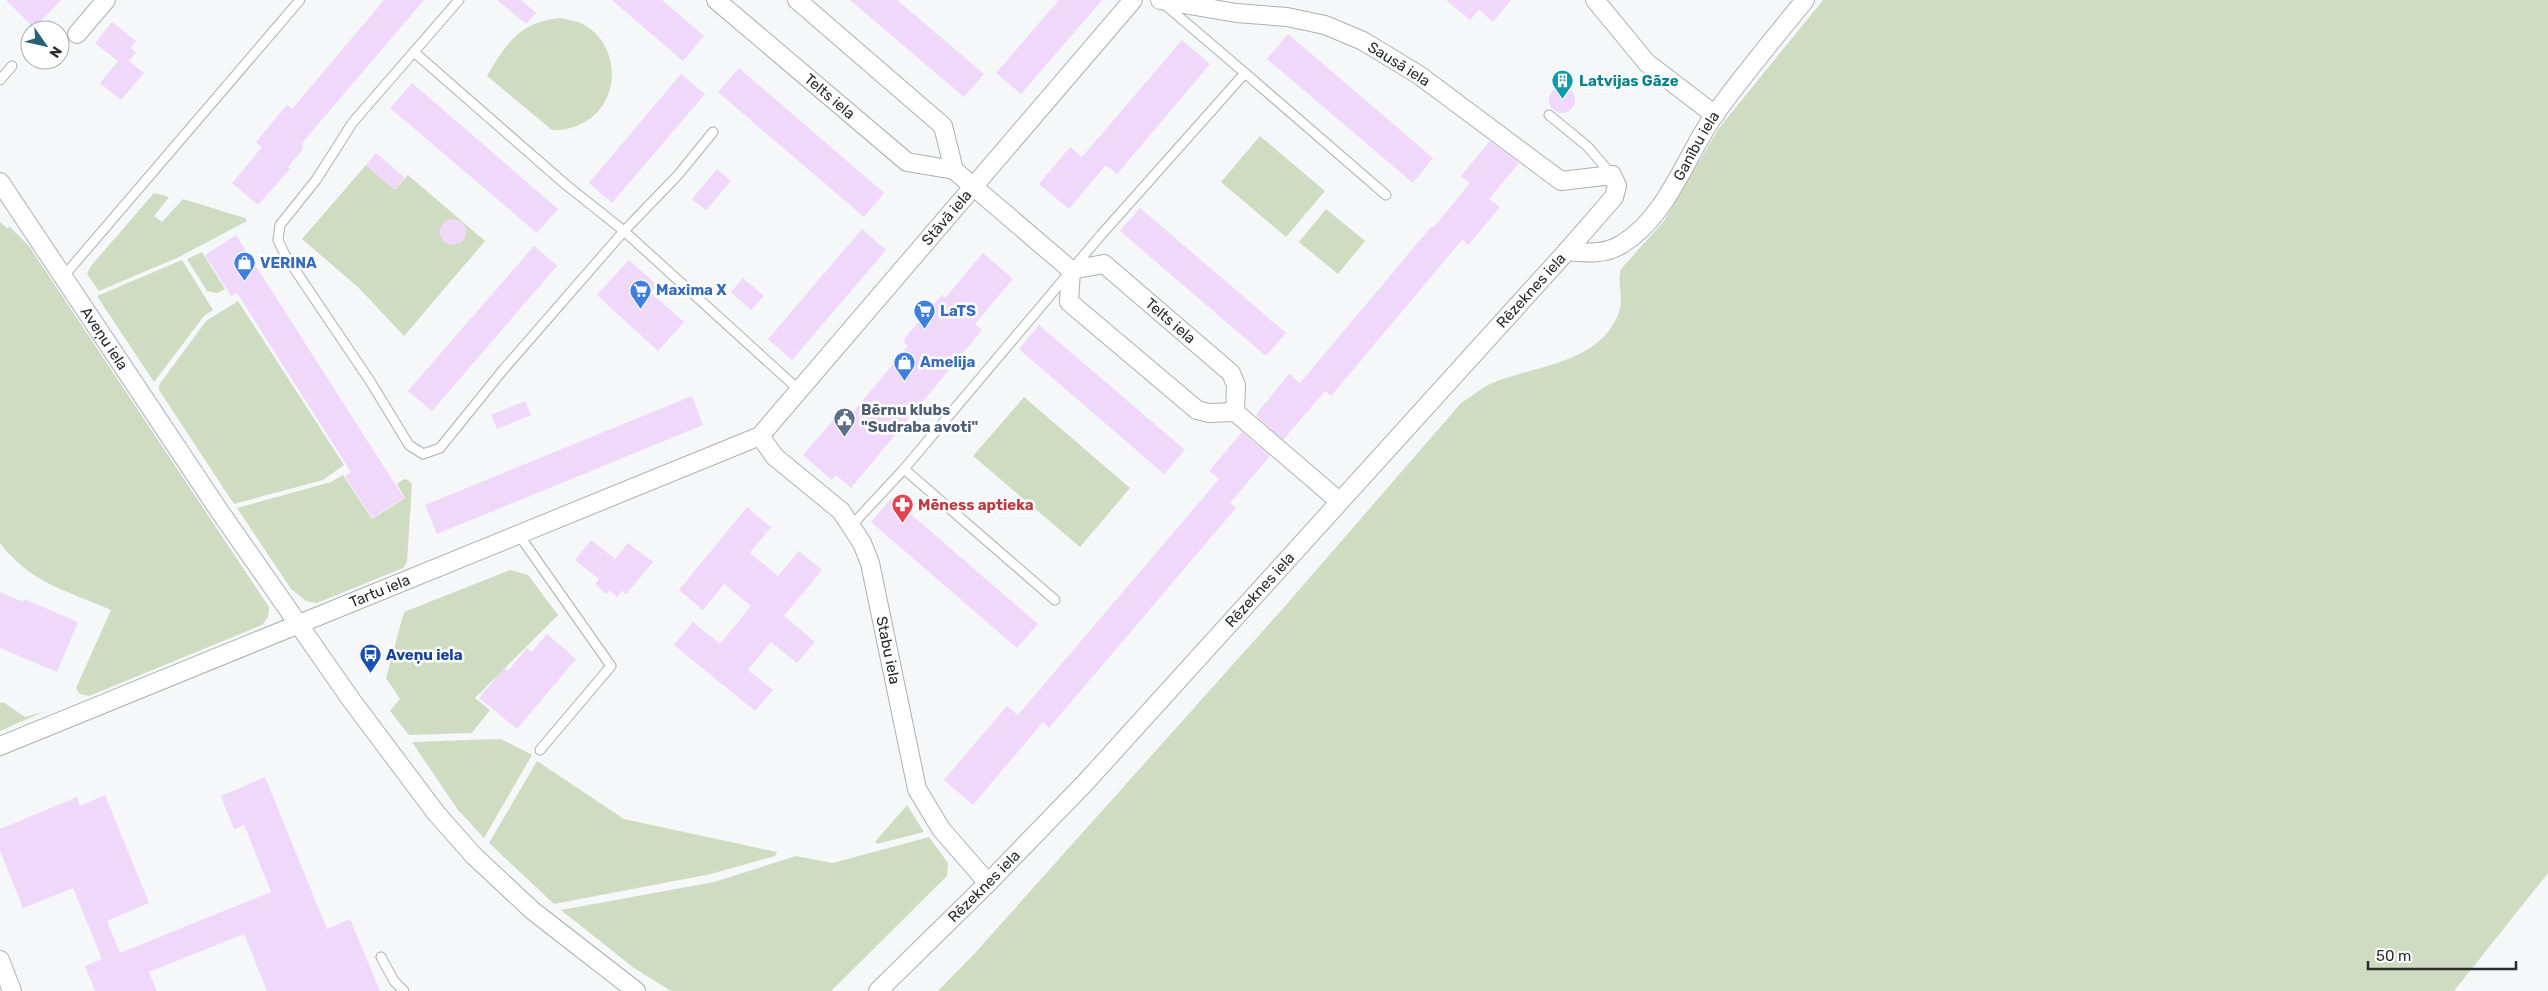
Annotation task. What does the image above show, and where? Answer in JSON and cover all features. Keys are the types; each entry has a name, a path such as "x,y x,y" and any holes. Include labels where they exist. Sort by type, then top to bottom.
{"street":[{"path":"78,34 106,0"},
{"name":"Telts iela","path":"716,0 907,162 954,170"},
{"path":"797,0 943,126 954,170 1071,270 1069,302 1197,410 1209,413 1235,412 1339,500"},
{"name":"Stāvā iela","path":"760,436 1133,0"},
{"name":"Sausā iela","path":"1159,0 1236,13 1287,17 1325,25 1363,42 1419,75 1561,181 1612,175"},
{"path":"1595,0 1647,63 1714,115"},
{"name":"Ganību iela","path":"1567,251 1602,253 1622,244 1641,229 1658,208 1714,115 1805,0"},
{"name":"Rēzeknes iela","path":"878,991 988,883 1085,783 1339,500 1567,251 1614,197 1617,186 1612,175"},
{"name":"Aveņu iela","path":"0,182 299,625 352,701 436,813 474,856 533,912 636,991"},
{"name":"Telts iela","path":"1071,270 1104,264 1231,373 1236,385 1235,412"},
{"name":"Tartu iela","path":"0,746 760,436"},
{"name":"Stabu iela","path":"760,436 776,457 841,511 852,525 862,543 870,563 916,789 941,829 988,883"},
{"path":"0,960 12,991"}],"lane":[{"path":"459,0 353,122 316,180 280,225 278,240 285,255 370,381 409,445 423,454 440,448 503,370 624,231 678,175 713,132"},
{"path":"1159,0 1386,195"},
{"path":"63,278 296,2"},
{"path":"414,52 565,184 624,231 799,390"},
{"path":"0,80 12,66"},
{"path":"852,525 904,469 1071,270 1245,73"},
{"path":"1548,115 1587,146 1612,175"},
{"path":"904,469 1055,600"},
{"path":"520,534 611,666 540,750"},
{"path":"381,957 394,981 404,991"}],"green space":[{"path":"1823,0 2548,0 2548,873 2454,991 938,991 975,953 1286,605 1461,403 1490,384 1576,356 1592,347 1605,336 1615,321 1620,306 1621,269 1664,221 1719,128"},
{"path":"562,18 581,23 595,33 604,45 610,60 612,75 610,90 603,104 593,116 579,125 552,130 487,76 501,53 517,35 536,24"},
{"path":"1260,136 1325,191 1286,237 1221,182"},
{"path":"366,165 395,190 408,175 485,241 404,336 359,288 302,239"},
{"path":"154,193 169,197 154,216 162,222 183,199 245,218 247,221 179,257 99,291 87,274 91,266"},
{"path":"1326,209 1365,241 1338,274 1299,242"},
{"path":"0,222 8,229 9,226 29,246 269,607 268,617 262,625 89,696 80,694 76,688 111,610 37,577 12,557 0,543"},
{"path":"202,252 225,289 217,293 207,291 187,259"},
{"path":"182,260 213,310 204,316 154,382 97,296"},
{"path":"238,301 344,465 323,480 234,504 159,390 159,385 206,321"},
{"path":"1024,397 1130,488 1080,547 973,456"},
{"path":"343,475 372,519 405,498 397,484 404,479 412,484 407,562 403,568 317,603 306,601 291,589 237,508 331,482"},
{"path":"510,570 528,575 558,615 475,698 490,710 472,733 409,735 390,711 400,699 386,678 404,612"},
{"path":"3,702 25,717 43,712 0,731 0,703"},
{"path":"501,739 532,755 484,838 458,810 412,742"},
{"path":"537,761 624,819 777,852 775,856 711,874 554,904 489,843"},
{"path":"907,805 924,832 877,844 875,842"},
{"path":"929,837 948,863 947,876 831,991 671,991 634,968 561,910 714,882 796,856 833,863"}],"building":[{"path":"6,0 61,0 42,20 26,20"},
{"path":"384,0 424,0 302,143 303,149 288,167 290,169 258,205 232,183 262,147 256,142 287,105 292,109"},
{"path":"497,0 521,0 536,13 526,24"},
{"path":"612,0 662,0 704,36 683,61"},
{"path":"850,0 897,0 984,74 964,97"},
{"path":"1059,0 1102,0 1021,94 996,73"},
{"path":"1446,0 1511,0 1493,22 1479,9 1470,20"},
{"path":"112,22 136,41 130,48 136,53 129,61 144,73 121,100 100,83 118,61 95,43"},
{"path":"1288,34 1433,158 1413,183 1267,59"},
{"path":"1182,40 1210,64 1117,174 1106,165 1069,209 1039,184 1070,147 1082,157"},
{"path":"739,68 884,193 864,217 718,92"},
{"path":"681,74 705,94 612,203 589,183"},
{"path":"412,83 558,209 537,233 390,108"},
{"name":"Latvijas Gāze","path":"1562,87 1571,91 1575,100 1571,109 1562,113 1553,109 1549,100 1553,91"},
{"path":"1490,141 1519,163 1489,199 1500,207 1468,245 1462,240 1331,396 1325,391 1283,440 1256,416 1258,412 1289,374 1300,383 1431,227 1433,228 1470,183 1461,176"},
{"path":"376,153 405,178 395,190 366,165"},
{"path":"717,169 731,181 706,210 692,199"},
{"path":"1140,208 1286,333 1266,356 1120,231"},
{"path":"453,219 462,223 466,232 462,241 453,245 444,241 440,232 444,223"},
{"path":"862,229 886,250 792,360 768,339"},
{"path":"236,235 404,498 372,518 345,476 351,472 237,293 231,296 205,255"},
{"path":"534,246 557,266 432,411 408,391"},
{"path":"983,253 1013,279 975,324 982,330 851,488 836,475 832,480 803,455 836,417 844,423 908,346 903,341 909,333 942,295 945,298"},
{"name":"Maxima X","path":"629,260 657,285 650,292 684,322 658,351 597,295"},
{"path":"743,278 764,296 751,310 731,292"},
{"path":"1039,325 1185,450 1164,474 1019,349"},
{"path":"692,396 703,425 437,534 425,505"},
{"path":"525,401 531,415 497,429 491,415"},
{"path":"1242,432 1270,456 1230,503 1236,508 1049,728 1043,722 973,805 944,780 1007,706 1018,715 1219,479 1209,471"},
{"path":"892,498 1038,624 1017,648 871,522"},
{"path":"747,507 771,527 750,553 778,576 799,551 822,570 784,616 815,642 797,663 771,642 748,670 773,690 755,711 674,645 693,622 720,644 751,606 724,584 703,610 679,590"},
{"path":"591,540 615,559 628,543 653,562 626,594 622,591 617,597 609,590 606,594 595,584 599,579 575,560"},
{"path":"0,592 23,602 24,599 78,622 57,672 0,648"},
{"path":"547,634 576,659 517,729 479,698 504,668 508,671 527,648 532,652"},
{"path":"265,777 327,929 350,919 380,991 267,991 244,934 149,972 157,991 95,991 85,966 102,959 73,888 23,908 0,851 0,829 77,797 80,806 105,795 149,903 107,921 120,953 271,892 244,825 234,829 221,796"}],"place":[{"name":"Latvijas Gāze","path":"1563,100"},
{"name":"VERINA","path":"244,282"},
{"name":"Maxima X","path":"640,309"},
{"name":"LaTS","path":"924,330"},
{"name":"Amelija","path":"904,381"},
{"name":"Bērnu klubs \"Sudraba avoti\"","path":"845,438"},
{"name":"Mēness aptieka","path":"902,524"},
{"name":"Aveņu iela","path":"370,674"}]}
